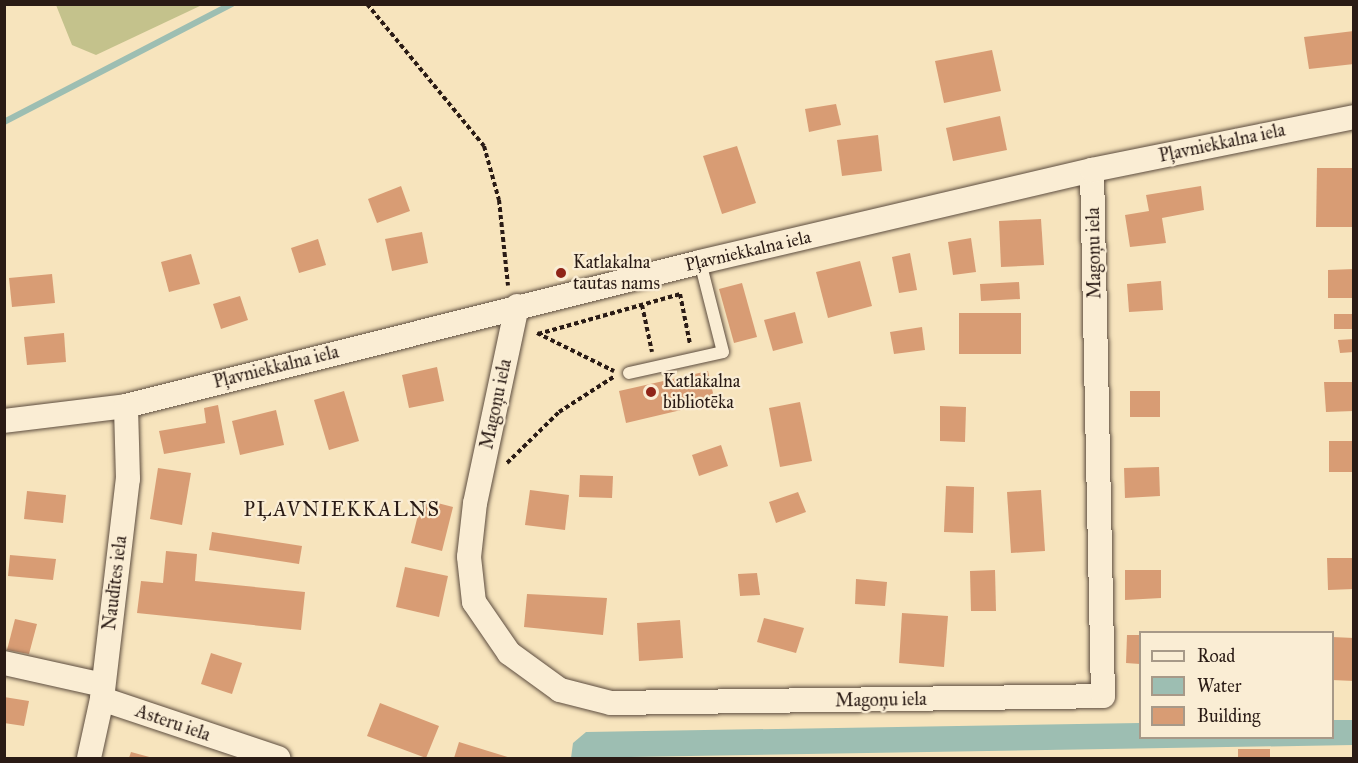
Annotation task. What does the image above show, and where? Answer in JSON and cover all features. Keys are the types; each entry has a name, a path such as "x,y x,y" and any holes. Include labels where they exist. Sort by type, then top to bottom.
{"street":[{"name":"Pļavniekkalna iela","path":"4,421 126,406 700,262 1092,170 1353,117"},
{"name":"Magoņu iela","path":"514,310 475,503 470,557 474,602 509,652 560,690 611,703 1103,696 1092,170"},
{"name":"Naudītes iela","path":"89,759 103,692 128,479 126,406"},
{"name":"Asteru iela","path":"4,663 103,692 278,759"}],"lane":[{"path":"629,374 723,352 700,262"}],"path":[{"path":"367,4 484,146 499,200 514,310 538,334 620,373 559,412 504,468"},
{"path":"538,334 680,294 693,359"},
{"path":"642,305 655,368"}],"shaded area":[{"path":"56,5 202,5 96,55 72,45"}],"water":[{"path":"1334,720 1353,720 1353,745 571,758 573,743 586,732 1139,723 1139,739 1334,739"}],"building":[{"path":"1354,31 1354,64 1309,69 1304,37"},
{"path":"992,50 1001,91 944,103 935,61"},
{"path":"836,104 841,125 809,132 805,109"},
{"path":"1000,116 1007,150 953,161 946,128"},
{"path":"878,135 882,171 842,176 837,140"},
{"path":"737,146 756,203 722,214 703,156"},
{"path":"1317,168 1352,168 1354,227 1316,227"},
{"path":"401,186 410,211 377,223 368,199"},
{"path":"1201,186 1204,210 1162,218 1166,243 1130,247 1125,215 1149,211 1146,195"},
{"path":"1041,219 1044,265 1001,267 999,221"},
{"path":"422,232 428,263 392,271 385,239"},
{"path":"971,238 976,272 953,275 948,242"},
{"path":"318,239 326,265 299,273 291,248"},
{"path":"910,253 917,290 899,293 892,257"},
{"path":"191,254 200,284 169,292 161,262"},
{"path":"860,261 872,306 828,318 816,272"},
{"path":"1354,269 1354,298 1328,298 1328,270"},
{"path":"52,274 55,303 12,307 9,278"},
{"path":"1161,281 1163,310 1129,312 1127,284"},
{"path":"1019,282 1020,299 981,301 980,284"},
{"path":"742,283 757,337 734,343 719,289"},
{"path":"240,296 248,320 221,329 213,304"},
{"path":"795,312 803,343 773,351 764,320"},
{"path":"959,313 1021,313 1021,354 959,354"},
{"path":"1334,314 1354,314 1354,329 1334,329"},
{"path":"922,327 925,350 894,354 890,332"},
{"path":"64,333 66,362 27,365 24,337"},
{"path":"1354,339 1354,352 1340,353 1338,340"},
{"path":"437,367 444,401 409,408 402,375"},
{"path":"708,371 715,402 626,423 619,391"},
{"path":"1324,382 1354,382 1354,411 1326,412"},
{"path":"344,391 359,441 329,450 314,400"},
{"path":"1130,391 1160,391 1160,417 1130,417"},
{"path":"800,402 812,461 780,467 769,408"},
{"path":"218,405 225,443 164,454 159,431 206,423 204,408"},
{"path":"940,406 966,407 965,442 940,441"},
{"path":"276,410 284,445 240,455 232,421"},
{"path":"1329,441 1354,441 1354,472 1329,472"},
{"path":"721,445 728,466 699,476 692,455"},
{"path":"1159,467 1160,496 1125,498 1124,468"},
{"path":"158,468 191,473 182,525 150,519"},
{"path":"580,475 613,476 612,498 579,497"},
{"path":"946,486 974,487 973,533 944,532"},
{"path":"530,490 569,495 565,530 525,525"},
{"path":"1041,490 1045,551 1011,553 1007,492"},
{"path":"27,491 66,495 63,523 24,519"},
{"path":"798,492 806,512 776,523 769,502"},
{"path":"422,499 453,507 442,551 411,543"},
{"path":"212,532 302,546 299,564 209,550"},
{"path":"166,551 197,554 195,581 305,592 301,630 137,613 141,581 163,583"},
{"path":"10,555 56,559 53,580 8,576"},
{"path":"1327,558 1354,558 1354,589 1328,590"},
{"path":"405,567 448,576 439,617 396,607"},
{"path":"995,570 996,611 971,611 970,571"},
{"path":"1125,570 1161,570 1161,598 1125,600"},
{"path":"757,573 760,595 740,596 738,574"},
{"path":"856,579 887,582 885,606 855,604"},
{"path":"527,594 607,598 603,635 524,627"},
{"path":"902,613 948,616 944,667 899,663"},
{"path":"764,618 804,628 796,653 757,642"},
{"path":"15,619 37,624 29,654 7,650"},
{"path":"680,620 683,658 639,661 637,623"},
{"path":"1127,635 1139,635 1139,664 1126,663"},
{"path":"1334,637 1354,638 1354,681 1334,680"},
{"path":"211,653 242,663 232,694 201,684"},
{"path":"4,697 29,701 24,726 4,723"},
{"path":"380,703 439,726 426,758 367,736"},
{"path":"459,742 511,758 454,758"},
{"path":"1238,749 1270,749 1270,758 1238,758"},
{"path":"131,752 153,758 129,758"}],"waterway":[{"path":"4,122 232,4"}],"place":[{"name":"Katlakalna tautas nams","path":"561,273"},
{"name":"Katlakalna bibliotēka","path":"651,392"}],"district":[{"name":"PĻAVNIEKKALNS","path":"342,509"}]}
